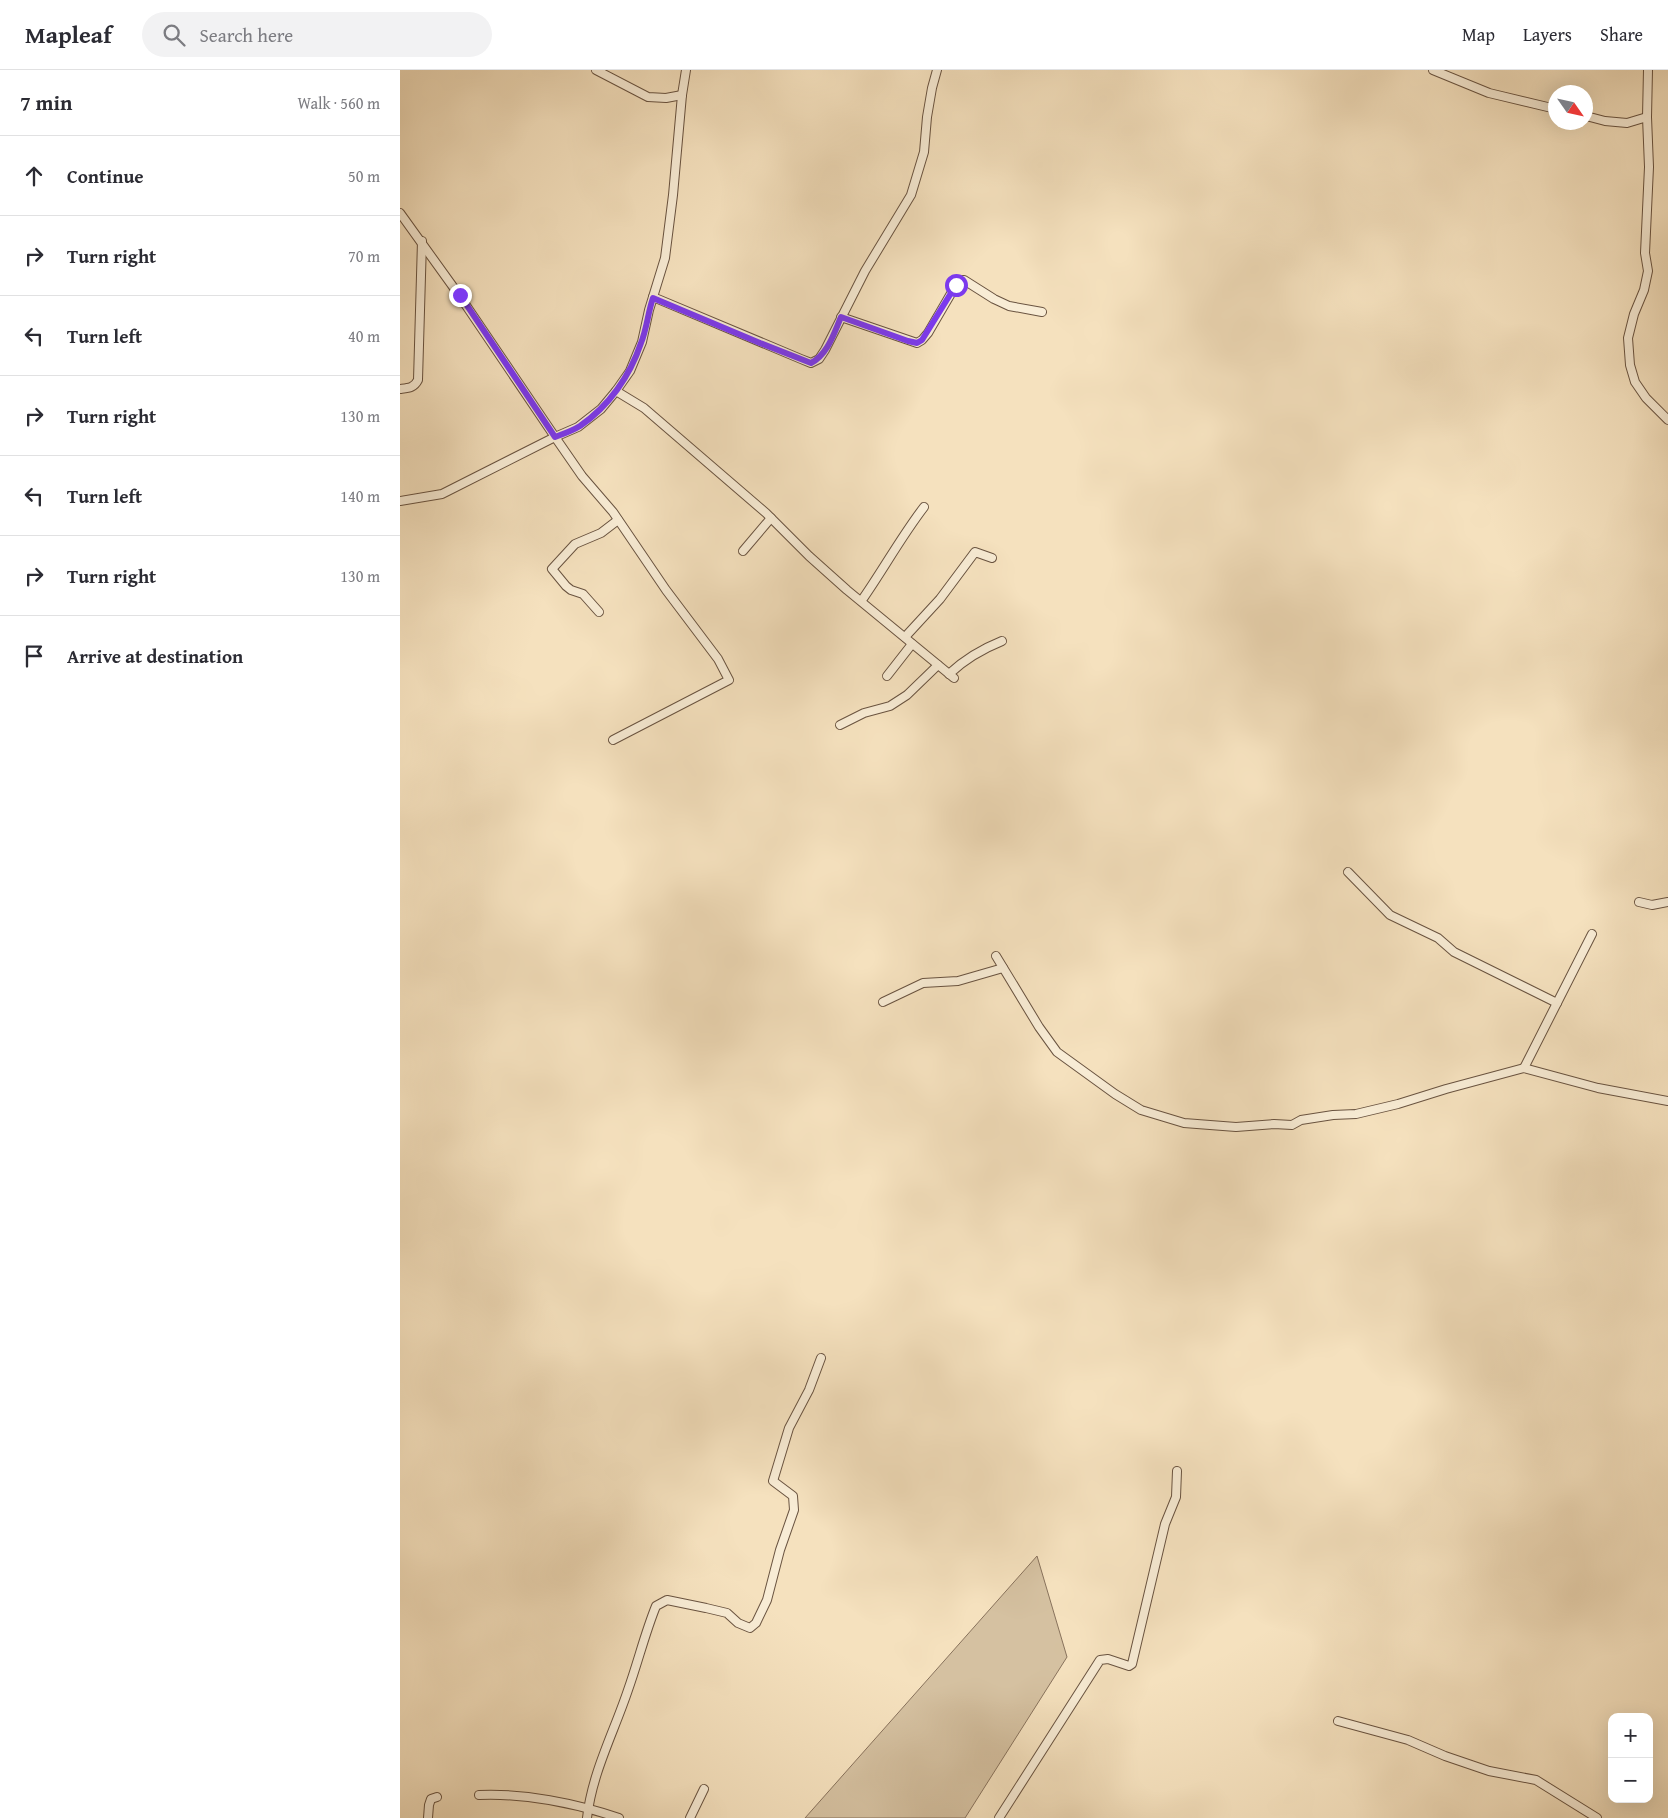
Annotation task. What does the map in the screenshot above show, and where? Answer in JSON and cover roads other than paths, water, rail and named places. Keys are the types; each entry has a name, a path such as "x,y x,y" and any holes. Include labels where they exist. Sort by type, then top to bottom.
{"street":[{"path":"596,70 648,97 666,98 682,95"},
{"path":"400,501 442,494 578,427 601,409 630,371 642,342 665,258 686,70"},
{"path":"653,298 811,363 819,359 826,350 865,271 911,195 924,152 927,117 937,70"},
{"path":"1432,70 1489,93 1548,107"},
{"path":"1648,70 1649,167 1645,253 1648,272 1628,338 1629,356 1635,382 1646,398 1668,420"},
{"path":"1593,118 1627,123 1647,117"},
{"path":"400,213 422,241 582,476 618,520 666,590 718,659 729,680 613,740"},
{"path":"400,389 412,387 418,380 422,241"},
{"path":"841,317 917,343 928,333 956,285 964,280 1009,306 1042,312"},
{"path":"616,391 644,408 771,518 809,556 951,676 962,662 1002,640"},
{"path":"862,600 883,570 904,533 924,507"},
{"path":"743,551 771,518"},
{"path":"599,612 583,594 571,590 552,570 575,544 600,533 618,520"},
{"path":"905,637 940,599 975,552 992,558"},
{"path":"887,676 912,644"},
{"path":"840,725 864,713 890,706 906,695 938,665"},
{"path":"1348,872 1390,915 1438,938 1454,952 1557,1003"},
{"path":"1639,902 1652,905 1668,902"},
{"path":"1524,1068 1592,934"},
{"path":"996,956 1039,1027 1057,1052 1115,1094 1141,1110 1184,1123 1236,1127 1274,1124 1292,1125 1301,1120 1333,1115 1356,1114 1415,1100 1446,1089 1524,1068 1598,1088 1668,1101"},
{"path":"883,1002 923,983 958,981 1003,968"},
{"path":"587,1818 603,1755 628,1690 647,1628 656,1606 667,1600 727,1613 738,1623 750,1628 756,1624 767,1600 780,1550 794,1510 793,1496 774,1481 789,1428 809,1390 821,1358"},
{"path":"999,1818 1100,1660 1108,1659 1129,1666 1132,1664 1165,1524 1176,1497 1177,1472"},
{"path":"1338,1722 1408,1740 1445,1756 1489,1771 1536,1780 1597,1818"},
{"path":"690,1818 704,1789"},
{"path":"479,1795 504,1794 588,1808 618,1818"},
{"path":"428,1818 431,1799 437,1797"}]}
